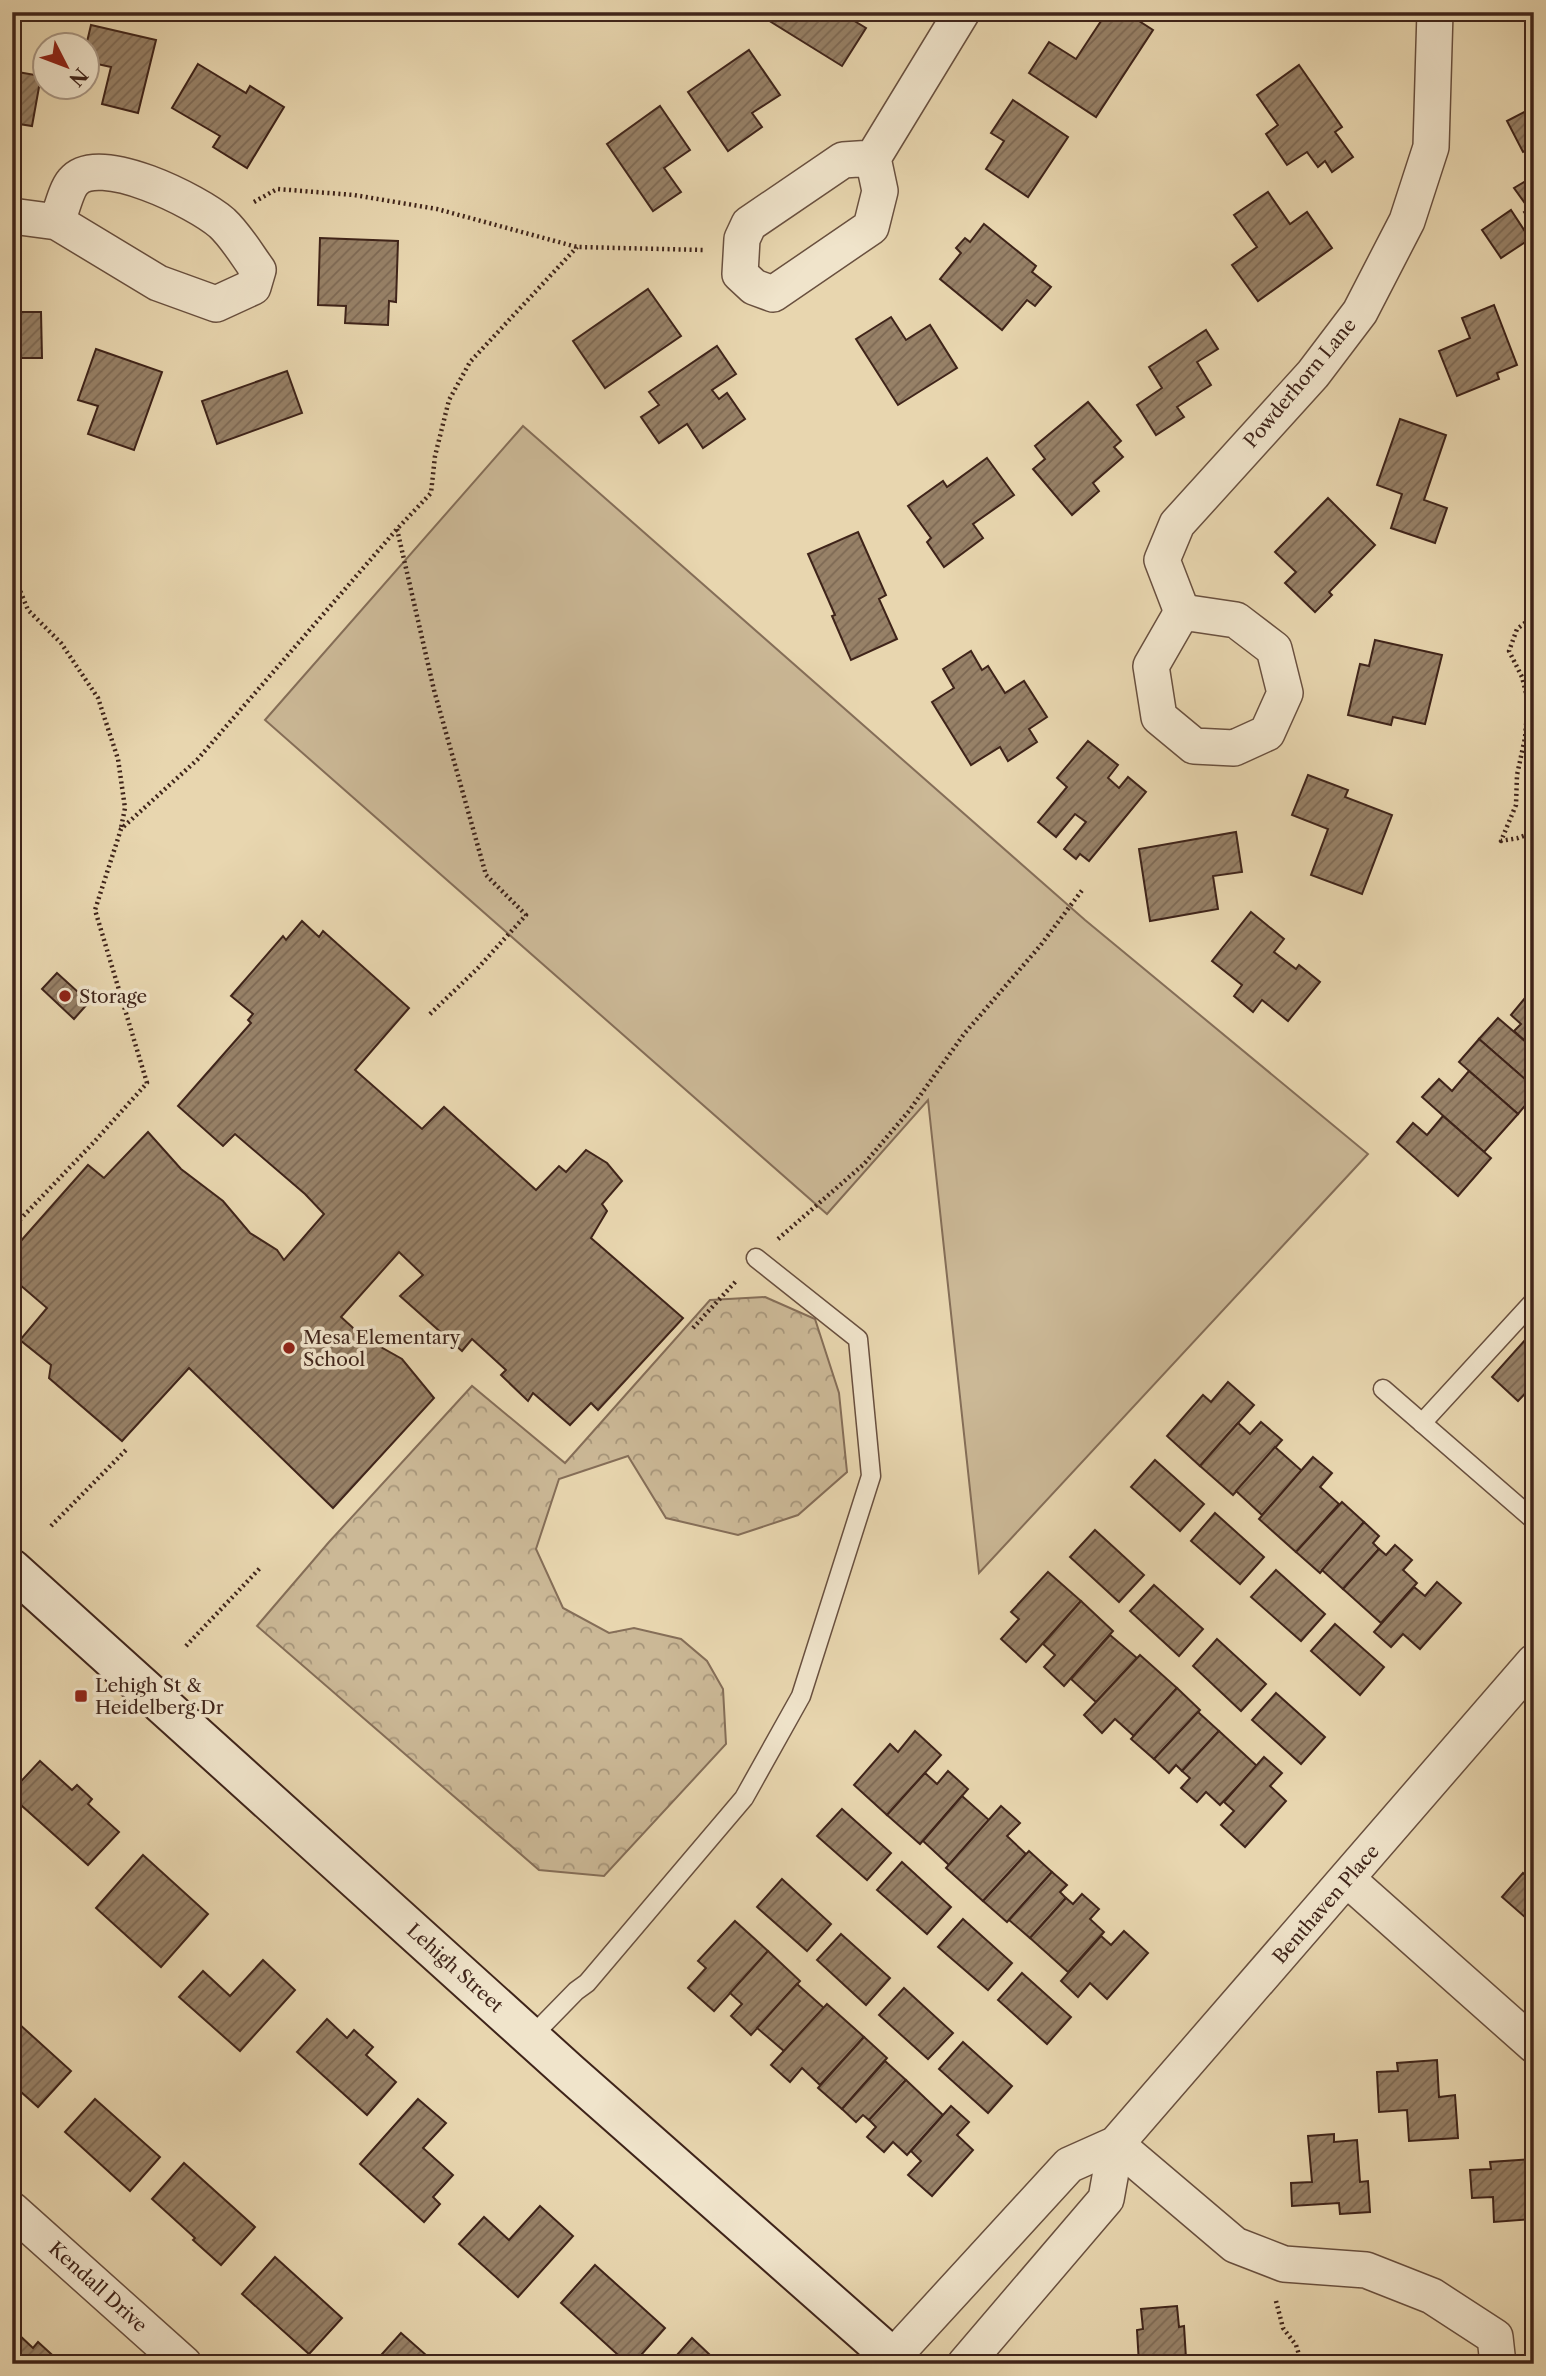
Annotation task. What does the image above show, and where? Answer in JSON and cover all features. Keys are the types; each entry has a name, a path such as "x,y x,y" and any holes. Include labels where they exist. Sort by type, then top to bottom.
{"street":[{"path":"873,158 843,160 749,224 742,239 740,274 754,287 772,294 871,227 880,191 873,158 962,12"},
{"name":"Powderhorn Lane","path":"1182,612 1162,560 1177,524 1313,374 1360,312 1407,221 1431,147 1435,12"},
{"path":"12,216 57,222 158,283 216,304 253,287 258,270 220,221 152,184 111,171 90,172 73,181 57,222"},
{"name":"Lehigh Street","path":"12,1569 531,2037 896,2361"},
{"name":"Benthaven Place","path":"896,2361 1069,2165 1116,2144 1534,1662"},
{"path":"1347,1879 1534,2045"},
{"path":"965,2364 1106,2199 1116,2144 1236,2245 1284,2264 1366,2270 1432,2296 1495,2337 1498,2364"},
{"name":"Kendall Drive","path":"12,2210 184,2364"}],"lane":[{"path":"531,2037 587,1983 744,1798 801,1696 871,1476 858,1339 756,1258"},
{"path":"1422,1423 1534,1301"},
{"path":"1383,1389 1534,1520"}],"path":[{"path":"220,221 277,189 354,195 437,209 577,247 740,251"},
{"path":"121,829 197,760 397,528 431,493 435,456 449,400 470,362 577,247"},
{"path":"397,528 434,690 486,875 526,915 477,969 428,1016"},
{"path":"12,571 28,610 61,643 98,698 118,759 125,808 95,910 146,1083 12,1228"},
{"path":"1534,616 1517,629 1509,651 1528,701 1525,738 1517,775 1516,805 1501,841 1534,832"},
{"path":"1534,853 1529,860 1530,877 1534,881"},
{"path":"693,1328 756,1258 864,1164 909,1111 964,1034 1040,946 1083,889"},
{"path":"51,1526 126,1450"},
{"path":"186,1646 261,1567"},
{"path":"1275,2298 1283,2328 1296,2345 1302,2364"}],"green space":[{"path":"523,426 1085,920 1368,1154 979,1573 928,1100 827,1214 265,720"},
{"path":"765,1297 815,1319 839,1393 847,1472 798,1515 738,1535 666,1518 628,1456 559,1479 536,1549 563,1608 609,1633 634,1628 681,1639 707,1661 723,1689 726,1744 604,1876 539,1870 257,1626 329,1542 472,1386 565,1463 710,1300"}],"building":[{"path":"755,12 844,12 843,14 866,28 842,66"},
{"path":"1107,12 1125,12 1153,30 1096,117 1029,73 1049,42 1076,59"},
{"path":"91,25 156,40 138,113 102,104 111,67 102,65 102,32 89,32"},
{"path":"749,50 780,95 752,113 762,127 728,151 688,92"},
{"path":"198,64 246,93 250,86 284,107 247,168 213,147 220,136 172,108"},
{"path":"1299,65 1342,127 1335,132 1353,157 1332,172 1325,161 1318,167 1307,152 1287,165 1266,134 1278,125 1257,95"},
{"path":"12,71 32,74 32,102 36,102 32,126 12,123"},
{"path":"1013,100 1068,137 1028,197 986,169 1004,141 991,133"},
{"path":"660,106 690,150 664,168 681,192 653,211 607,144"},
{"path":"1534,107 1534,146 1523,152 1507,121"},
{"path":"1534,176 1534,227 1524,212 1529,209 1514,188"},
{"path":"1268,192 1290,224 1307,212 1332,248 1258,301 1232,265 1257,247 1234,215"},
{"path":"1511,210 1530,239 1501,258 1482,230"},
{"path":"984,224 1036,266 1032,272 1051,287 1035,306 1027,300 1002,330 940,279 961,253 956,248 965,238 970,242"},
{"path":"320,238 398,241 396,302 389,301 388,325 345,323 346,306 318,305"},
{"path":"648,289 681,336 605,388 573,341"},
{"path":"1494,305 1517,365 1497,373 1499,379 1457,396 1439,351 1470,338 1462,318"},
{"path":"12,312 41,312 42,358 12,358"},
{"path":"891,317 906,340 930,325 957,368 898,405 856,339"},
{"path":"1206,330 1218,349 1197,362 1211,385 1177,407 1184,417 1156,435 1137,405 1162,388 1149,367"},
{"path":"717,346 736,374 712,390 719,399 727,393 745,419 703,448 687,424 659,443 641,417 659,405 649,392"},
{"path":"96,349 162,372 134,450 88,434 98,406 78,400"},
{"path":"287,371 302,413 217,444 202,401"},
{"path":"1088,402 1121,441 1114,447 1123,457 1093,483 1099,491 1072,515 1033,469 1045,459 1035,446"},
{"path":"1400,419 1446,435 1424,500 1447,508 1435,543 1391,528 1402,494 1377,485"},
{"path":"987,458 1014,495 973,524 983,538 944,567 927,542 931,538 908,506 943,481 947,487"},
{"path":"1328,498 1375,545 1329,592 1332,595 1315,612 1285,583 1296,572 1275,552"},
{"path":"858,532 886,595 879,599 897,639 851,660 808,554"},
{"path":"1375,640 1442,655 1425,724 1393,717 1391,725 1348,715 1360,664 1369,666"},
{"path":"971,651 982,670 988,666 1005,693 1024,681 1047,717 1029,729 1037,742 1008,761 1000,747 971,765 932,702 954,688 943,669"},
{"path":"1088,741 1118,765 1108,778 1119,788 1128,777 1146,792 1089,861 1080,854 1076,859 1064,849 1086,822 1075,814 1056,837 1038,822 1067,787 1057,778"},
{"path":"1308,775 1348,790 1345,797 1392,815 1362,894 1311,875 1328,829 1292,815"},
{"path":"1236,832 1242,872 1213,876 1218,909 1150,921 1139,849"},
{"path":"1251,912 1284,939 1274,952 1296,969 1299,965 1320,982 1288,1021 1262,1000 1253,1012 1234,996 1242,985 1212,961"},
{"name":"Mesa Elementary School","path":"302,921 319,937 323,931 409,1008 355,1070 422,1129 444,1107 536,1190 559,1166 566,1172 586,1150 607,1163 622,1181 602,1204 607,1211 591,1238 683,1318 598,1410 591,1403 570,1425 533,1393 528,1401 501,1375 506,1370 472,1339 462,1351 400,1296 423,1275 399,1252 341,1317 363,1337 402,1359 434,1398 333,1508 189,1368 122,1441 49,1378 51,1365 20,1340 47,1308 12,1278 12,1251 88,1165 104,1178 148,1132 181,1169 223,1201 250,1233 277,1250 284,1260 324,1214 305,1194 235,1134 223,1146 178,1106 251,1023 248,1020 253,1014 231,996 283,936 286,940"},
{"name":"Storage","path":"57,973 89,1002 74,1019 42,989"},
{"path":"1525,998 1534,1006 1534,1049 1514,1031 1521,1024 1511,1015"},
{"path":"1498,1018 1534,1049 1534,1087 1479,1039"},
{"path":"1479,1039 1534,1087 1534,1095 1518,1114 1459,1062"},
{"path":"1469,1071 1518,1114 1484,1152 1422,1097 1439,1079 1452,1091"},
{"path":"1443,1116 1491,1158 1458,1196 1397,1142 1413,1123 1427,1135"},
{"path":"1534,1330 1534,1384 1518,1401 1492,1377"},
{"path":"1228,1382 1254,1405 1200,1466 1167,1436 1203,1395 1211,1402"},
{"path":"1261,1422 1282,1440 1233,1495 1200,1466 1238,1423 1250,1434"},
{"path":"1275,1447 1302,1471 1262,1515 1236,1491"},
{"path":"1313,1457 1332,1473 1320,1487 1339,1504 1296,1552 1259,1519"},
{"path":"1155,1460 1204,1504 1180,1531 1131,1487"},
{"path":"1342,1502 1364,1522 1320,1573 1296,1552"},
{"path":"1215,1513 1264,1557 1240,1584 1191,1541"},
{"path":"1364,1522 1379,1536 1373,1543 1379,1549 1343,1589 1322,1570"},
{"path":"1095,1530 1144,1575 1119,1602 1070,1557"},
{"path":"1395,1545 1412,1560 1403,1570 1417,1583 1381,1623 1343,1589 1379,1549 1386,1555"},
{"path":"1276,1570 1325,1614 1301,1641 1251,1597"},
{"path":"1048,1572 1081,1601 1026,1662 1001,1639 1019,1619 1011,1612"},
{"path":"1437,1582 1461,1603 1420,1649 1403,1634 1391,1647 1374,1632 1414,1587 1425,1596"},
{"path":"1154,1585 1203,1629 1179,1656 1130,1611"},
{"path":"1081,1601 1113,1631 1064,1686 1044,1667 1055,1655 1043,1644"},
{"path":"1335,1624 1384,1667 1360,1695 1311,1651"},
{"path":"1110,1635 1137,1658 1096,1702 1071,1679"},
{"path":"1217,1639 1266,1684 1241,1711 1193,1666"},
{"path":"1140,1655 1177,1688 1134,1736 1115,1719 1102,1733 1084,1715"},
{"path":"1177,1688 1200,1710 1154,1759 1131,1739"},
{"path":"1276,1693 1325,1737 1301,1764 1252,1720"},
{"path":"1198,1712 1219,1731 1182,1771 1176,1765 1169,1773 1154,1759"},
{"path":"915,1731 941,1755 887,1815 854,1785 890,1744 898,1752"},
{"path":"1219,1731 1257,1766 1220,1805 1206,1792 1197,1802 1181,1788 1190,1778 1182,1771"},
{"path":"1264,1757 1282,1773 1270,1786 1286,1801 1245,1847 1221,1825 1234,1811 1224,1802"},
{"path":"40,1761 72,1790 77,1785 92,1799 88,1804 119,1832 88,1865 12,1797 12,1791"},
{"path":"948,1771 968,1789 920,1844 887,1815 925,1773 937,1784"},
{"path":"962,1796 989,1820 949,1865 923,1841"},
{"path":"1001,1806 1020,1823 1007,1836 1026,1854 983,1901 946,1868"},
{"path":"842,1809 891,1853 867,1880 817,1836"},
{"path":"1029,1851 1052,1872 1007,1922 983,1901"},
{"path":"143,1855 208,1914 161,1967 96,1908"},
{"path":"902,1862 951,1907 927,1934 877,1890"},
{"path":"1052,1872 1067,1885 1060,1892 1066,1898 1030,1938 1009,1920"},
{"path":"1523,1873 1534,1883 1534,1925 1502,1897"},
{"path":"782,1879 831,1924 807,1951 757,1907"},
{"path":"1082,1894 1099,1909 1090,1919 1104,1932 1068,1972 1030,1938 1066,1898 1073,1904"},
{"path":"963,1919 1012,1963 988,1990 938,1947"},
{"path":"735,1921 768,1951 714,2011 688,1988 706,1968 698,1961"},
{"path":"1124,1931 1148,1953 1107,1999 1090,1983 1078,1997 1061,1981 1101,1936 1111,1945"},
{"path":"841,1934 890,1978 866,2005 817,1960"},
{"path":"768,1951 800,1981 751,2035 731,2016 742,2004 730,1993"},
{"path":"263,1960 295,1990 240,2051 179,1997 203,1971 230,1996"},
{"path":"1022,1973 1071,2017 1047,2044 998,2000"},
{"path":"797,1984 824,2008 784,2051 757,2028"},
{"path":"904,1988 953,2033 928,2059 879,2015"},
{"path":"827,2004 864,2037 820,2085 802,2068 790,2082 771,2065"},
{"path":"327,2019 347,2038 354,2030 373,2047 366,2055 396,2082 367,2115 297,2052"},
{"path":"18,2023 71,2071 38,2107 12,2084 12,2029"},
{"path":"864,2037 887,2058 842,2109 818,2088"},
{"path":"963,2042 1012,2086 988,2113 939,2069"},
{"path":"1437,2060 1439,2097 1455,2095 1458,2138 1409,2141 1407,2110 1379,2112 1377,2072 1398,2071 1397,2063"},
{"path":"885,2061 906,2080 869,2120 863,2115 856,2122 842,2109"},
{"path":"906,2080 943,2115 907,2155 893,2142 884,2152 867,2137 876,2127 869,2120"},
{"path":"95,2099 160,2157 130,2191 65,2132"},
{"path":"418,2099 446,2123 423,2148 453,2175 433,2197 440,2204 424,2222 360,2164"},
{"path":"951,2106 969,2122 957,2135 973,2150 932,2196 908,2175 921,2161 911,2151"},
{"path":"1334,2134 1334,2142 1357,2140 1360,2182 1368,2181 1370,2212 1340,2214 1339,2203 1292,2206 1291,2183 1312,2182 1308,2136"},
{"path":"1534,2159 1534,2219 1494,2222 1493,2197 1472,2198 1470,2170 1491,2169 1490,2162"},
{"path":"184,2163 255,2227 221,2265 152,2199"},
{"path":"540,2206 573,2236 518,2297 459,2244 484,2217 509,2240"},
{"path":"275,2257 342,2318 309,2354 242,2294"},
{"path":"595,2265 665,2328 633,2364 628,2364 561,2303"},
{"path":"1177,2306 1179,2327 1184,2326 1186,2358 1217,2355 1217,2364 1139,2364 1137,2330 1143,2329 1141,2309"},
{"path":"17,2333 33,2348 38,2342 60,2362 12,2364 12,2338"},
{"path":"401,2333 426,2355 418,2364 373,2364"},
{"path":"692,2338 710,2355 720,2364 669,2364"}],"place":[{"name":"Storage","path":"65,996"},
{"name":"Mesa Elementary School","path":"289,1348"},
{"name":"Lehigh St & Heidelberg Dr","path":"81,1696"}]}
